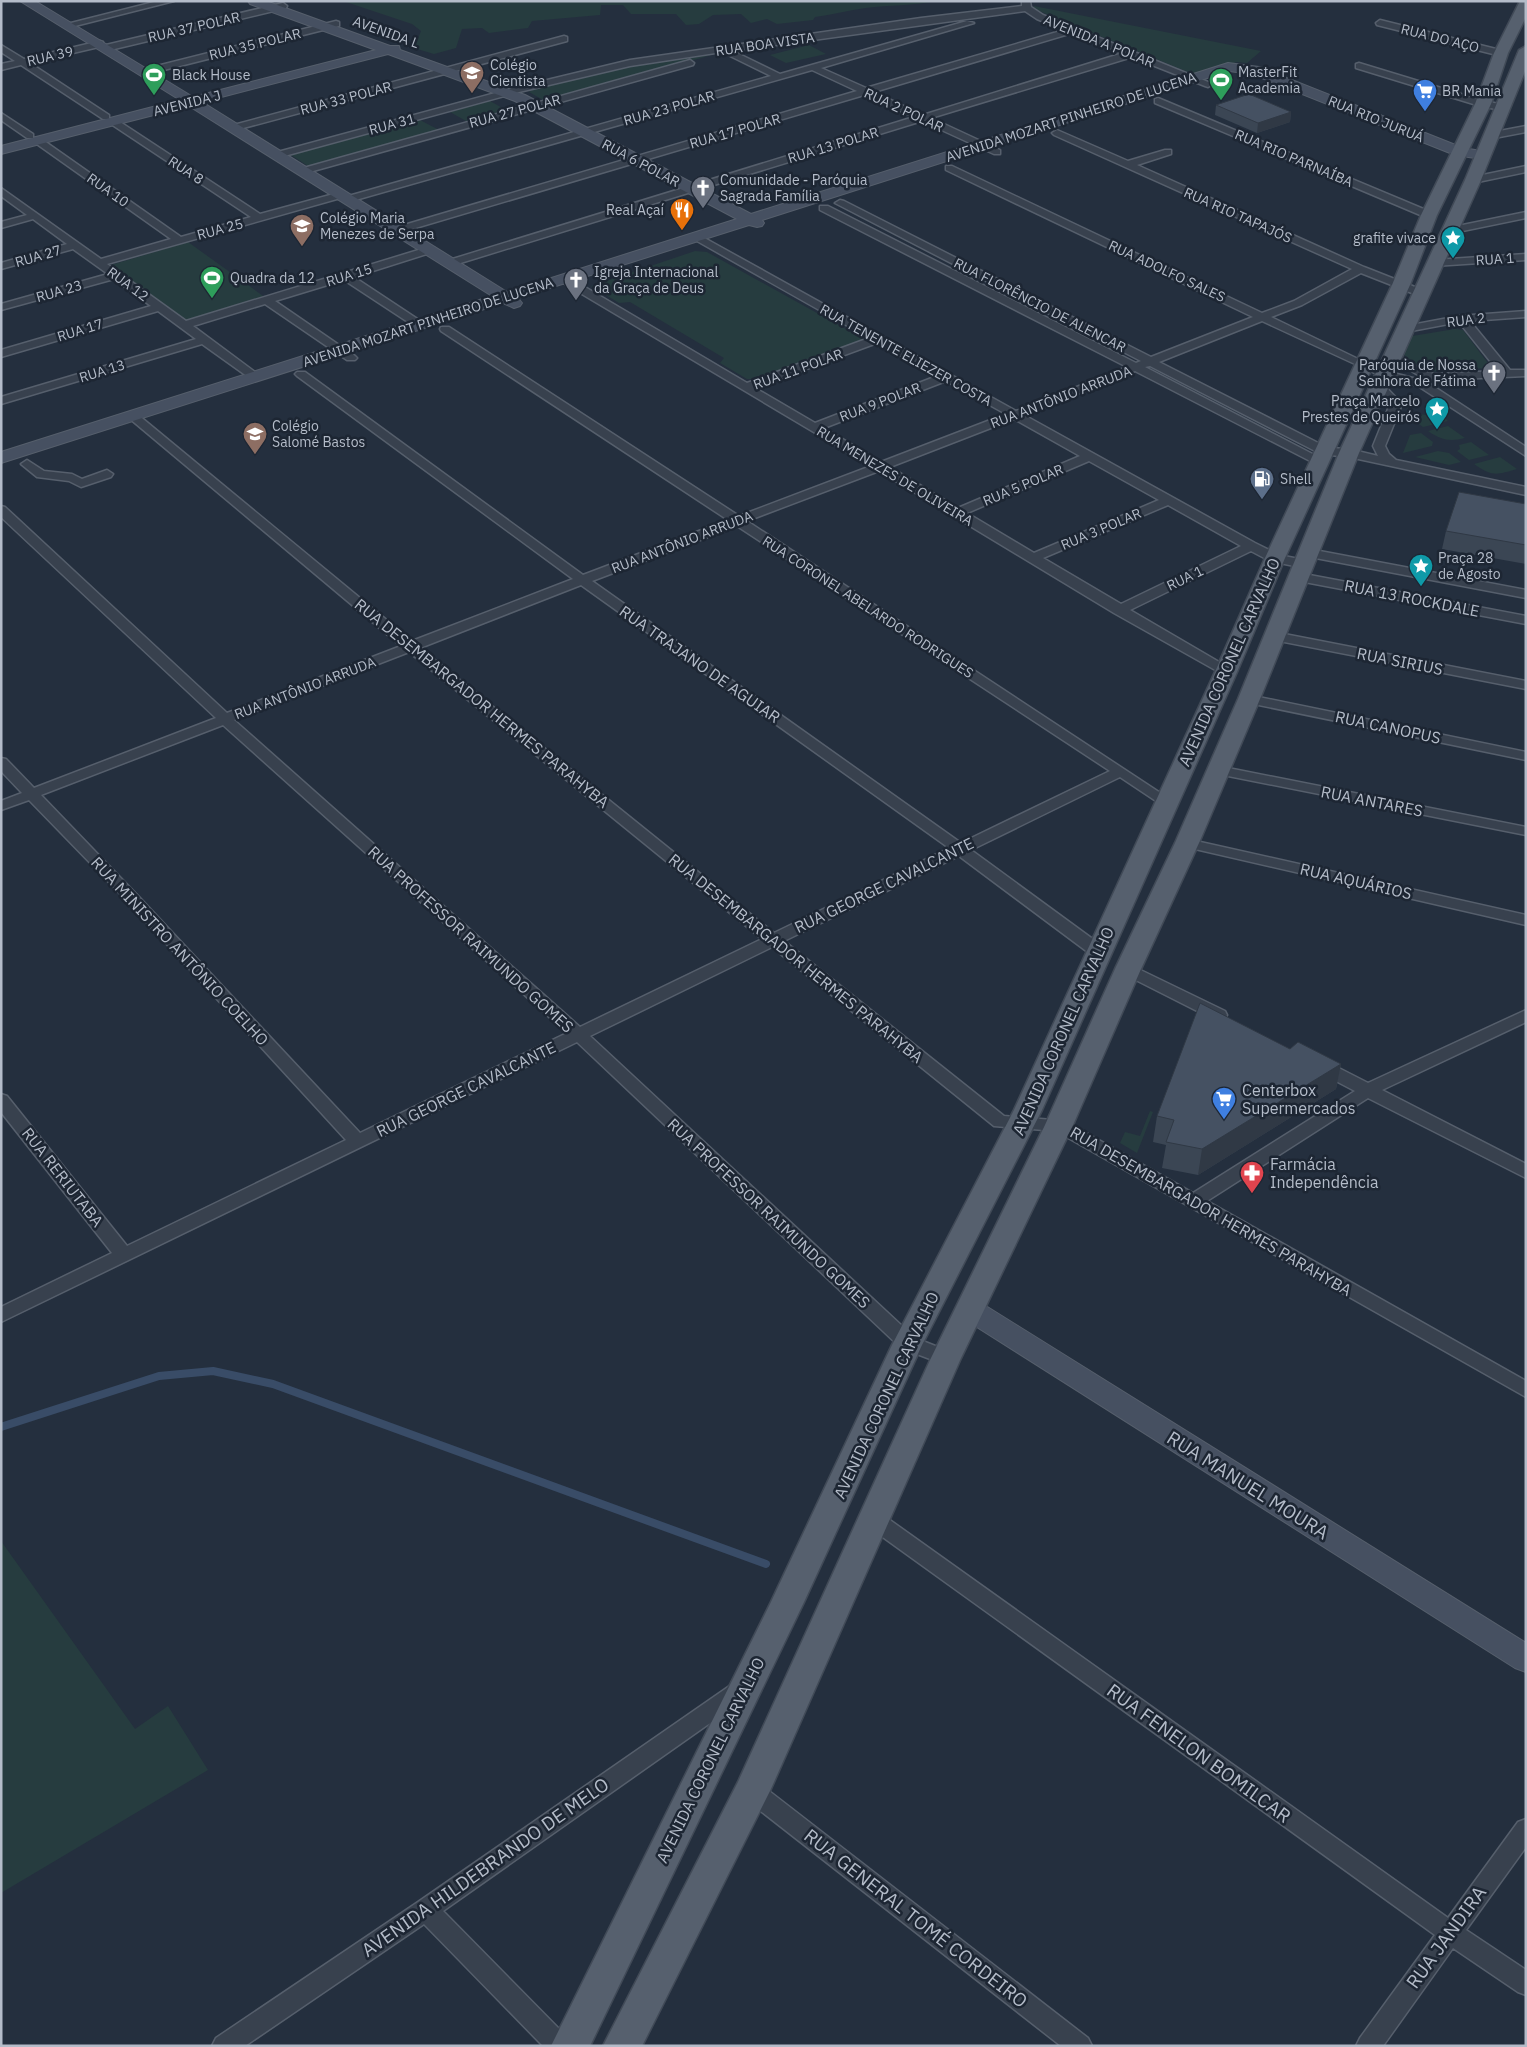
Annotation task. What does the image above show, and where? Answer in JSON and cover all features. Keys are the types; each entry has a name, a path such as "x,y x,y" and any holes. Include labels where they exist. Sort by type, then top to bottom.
{"main road":[{"name":"AVENIDA L","path":"254,1 275,5 332,25 514,93"},
{"path":"31,2 512,301"},
{"name":"AVENIDA CORONEL CARVALHO","path":"570,2046 745,1687 774,1632 831,1513 908,1343 1022,1123 1226,672 1275,558 1401,285 1429,215 1483,104 1501,53 1526,3"},
{"name":"AVENIDA J","path":"1,144 34,138 392,47"},
{"name":"AVENIDA CORONEL CARVALHO","path":"622,2046 752,1791 946,1358 971,1310 1059,1125 1128,969 1187,843 1249,699 1349,453 1472,180 1526,50"},
{"name":"AVENIDA MOZART PINHEIRO DE LUCENA","path":"1,474 256,377 445,329 564,279 1228,67 1254,70 1271,77"},
{"name":"AVENIDA MOZART PINHEIRO DE LUCENA","path":"1,458 139,421 301,374 418,324 578,287 1241,74 1271,77"},
{"name":"RUA RIO JURUÁ","path":"1271,77 1460,152 1482,155"},
{"name":"RUA 6 POLAR","path":"514,93 534,106 764,227"},
{"name":"AVENIDA J","path":"1,150 34,138"},
{"name":"RUA MANUEL MOURA","path":"971,1310 1526,1659"}],"street":[{"path":"67,25 170,1"},
{"name":"RUA 37 POLAR","path":"103,46 275,5"},
{"name":"RUA BOA VISTA","path":"514,93 630,63 726,51 921,20 990,14 1026,5"},
{"name":"AVENIDA A POLAR","path":"1026,5 1033,14 1208,84"},
{"name":"RUA 23 POLAR","path":"344,197 584,132 972,22 990,14"},
{"name":"RUA DO AÇO","path":"1380,23 1501,53"},
{"name":"RUA 35 POLAR","path":"144,72 332,25"},
{"name":"RUA 17 POLAR","path":"398,230 1072,30"},
{"name":"RUA 33 POLAR","path":"233,128 564,39"},
{"name":"RUA 39","path":"1,67 103,46"},
{"name":"RUA 8","path":"1,48 259,218"},
{"path":"726,51 777,76"},
{"name":"RUA 27 POLAR","path":"302,171 434,123 534,106 726,51"},
{"name":"RUA 13 POLAR","path":"450,263 1131,54"},
{"path":"1359,66 1483,104 1501,107"},
{"name":"RUA 2 POLAR","path":"812,67 997,152"},
{"name":"RUA 31","path":"277,155 434,123 514,93"},
{"name":"RUA RIO PARNAÍBA","path":"1158,101 1429,215"},
{"name":"RUA 10","path":"1,116 179,240"},
{"path":"1489,136 1526,129"},
{"name":"RUA RIO TAPAJÓS","path":"1057,133 1360,269 1421,293"},
{"path":"1127,165 1168,152"},
{"name":"RUA ADOLFO SALES","path":"948,168 1364,365 1382,380 1422,384"},
{"path":"1472,180 1526,169"},
{"name":"RUA 12","path":"1,191 183,326 256,377"},
{"name":"RUA 25","path":"100,263 259,218 344,197"},
{"name":"RUA FLORÊNCIO DE ALENCAR","path":"840,203 1150,362 1322,456"},
{"name":"RUA FLORÊNCIO DE ALENCAR","path":"824,208 1136,367 1322,456 1349,453 1526,491"},
{"path":"1448,231 1526,215"},
{"path":"1,225 34,216"},
{"name":"RUA TENENTE ELIEZER COSTA","path":"695,237 1251,546 1275,558 1304,565"},
{"name":"RUA 27","path":"1,266 74,245"},
{"name":"RUA 15","path":"183,326 430,250"},
{"name":"RUA 1","path":"1434,263 1526,257"},
{"name":"RUA ANTÔNIO ARRUDA","path":"1,806 582,580 878,467 901,460 1150,362 1298,303 1360,269"},
{"name":"RUA 23","path":"1,307 116,275"},
{"path":"346,276 418,324"},
{"name":"RUA MENEZES DE OLIVEIRA","path":"564,279 1226,672"},
{"path":"266,300 345,354"},
{"name":"RUA 17","path":"1,354 159,307"},
{"name":"RUA 2","path":"1406,328 1462,319 1526,314"},
{"path":"1462,319 1507,374"},
{"name":"RUA CORONEL ABELARDO RODRIGUES","path":"445,329 1167,802"},
{"name":"RUA 11 POLAR","path":"747,387 877,339"},
{"name":"RUA 13","path":"1,401 204,340"},
{"path":"1394,356 1423,375 1434,377 1526,373"},
{"name":"RUA TRAJANO DE AGUIAR","path":"301,374 582,580 960,849 1099,952"},
{"path":"1434,377 1422,384 1526,452"},
{"path":"1434,377 1435,383 1456,406"},
{"name":"RUA 9 POLAR","path":"814,428 946,378"},
{"path":"1382,380 1396,404 1379,446 1384,456 1392,462"},
{"name":"RUA DESEMBARGADOR HERMES PARAHYBA","path":"139,421 411,646 1000,1122 1059,1125 1526,1390"},
{"name":"RUA 5 POLAR","path":"958,513 1088,457"},
{"path":"27,464 41,474 72,478 81,483 106,474"},
{"name":"RUA 3 POLAR","path":"1033,558 1169,500"},
{"name":"RUA PROFESSOR RAIMUNDO GOMES","path":"1,510 225,719 578,1034 908,1343 946,1358"},
{"name":"RUA 1","path":"1119,610 1251,546"},
{"name":"RUA 13 ROCKDALE","path":"1304,565 1526,594"},
{"name":"RUA 13 ROCKDALE","path":"1304,565 1526,620"},
{"name":"RUA SIRIUS","path":"1274,636 1526,685"},
{"name":"RUA CANOPUS","path":"1249,699 1526,756"},
{"name":"RUA MINISTRO ANTÔNIO COELHO","path":"1,762 135,901 357,1141"},
{"name":"RUA ANTARES","path":"1218,770 1526,831"},
{"name":"RUA GEORGE CAVALCANTE","path":"1,1315 1119,772"},
{"name":"RUA AQUÁRIOS","path":"1187,843 1526,920"},
{"path":"1128,969 1238,1024"},
{"path":"1193,1201 1368,1090 1526,1015"},
{"path":"1308,1060 1526,1172"},
{"name":"RUA RERIUTABA","path":"1,1100 124,1255"},
{"name":"RUA FENELON BOMILCAR","path":"871,1524 1449,1932 1526,1984"},
{"name":"AVENIDA HILDEBRANDO DE MELO","path":"224,2046 426,1910 745,1687"},
{"name":"RUA GENERAL TOMÉ CORDEIRO","path":"752,1791 1080,2046"},
{"name":"RUA JANDIRA","path":"1368,2046 1449,1932 1526,1829"},
{"path":"426,1910 560,2046"}],"green space":[{"path":"343,1 937,1 860,9 815,17 813,20 777,24 767,19 751,23 741,14 713,15 699,24 686,25 676,14 631,14 623,5 601,5 600,15 532,21 528,28 489,33 482,28 462,29 456,48 434,54 414,48 421,31 412,24"},
{"path":"1034,6 1261,51 1247,63 1237,62 1195,75 1032,8"},
{"path":"809,45 826,54 786,63 770,55"},
{"path":"712,55 545,101 529,92 533,89 631,66"},
{"path":"490,101 506,110 466,121 450,112"},
{"path":"420,120 439,130 308,166 291,155"},
{"path":"188,242 266,298 185,321 111,265"},
{"path":"695,251 707,252 862,338 860,343 760,379 747,379 720,363 724,358 630,302 619,303 591,286"},
{"path":"1455,329 1463,330 1490,366 1486,368 1426,372 1403,354 1412,336"},
{"path":"1420,414 1445,418 1448,421 1423,427 1416,422"},
{"path":"1448,426 1465,438 1446,439 1428,431"},
{"path":"1421,433 1433,442 1432,446 1403,453 1410,435"},
{"path":"1471,442 1489,455 1469,460 1457,451 1460,449 1459,445"},
{"path":"1438,451 1449,453 1461,462 1449,465 1415,457"},
{"path":"1500,457 1517,469 1495,474 1474,464"},
{"path":"1150,1111 1153,1112 1137,1153 1120,1143 1125,1132 1140,1136"},
{"path":"1,1541 135,1729 168,1706 208,1770 1,1893"}],"building":[{"path":"1249,94 1291,112 1258,123 1216,105"},
{"path":"1459,492 1526,504 1526,545 1446,531"},
{"name":"Centerbox Supermercados","path":"1200,1003 1290,1049 1298,1042 1341,1064 1202,1149 1166,1142 1174,1120 1157,1116"}],"waterway":[{"path":"1,1427 159,1376 213,1371 273,1384 766,1564"}],"place":[{"name":"Colégio Cientista","path":"472,94"},
{"name":"Black House","path":"154,96"},
{"name":"MasterFit Academia","path":"1221,101"},
{"name":"BR Mania","path":"1425,112"},
{"name":"Comunidade - Paróquia Sagrada Família","path":"703,209"},
{"name":"Real Açaí","path":"682,231"},
{"name":"Colégio Maria Menezes de Serpa","path":"302,247"},
{"name":"grafite vivace","path":"1453,259"},
{"name":"Quadra da 12","path":"212,299"},
{"name":"Igreja Internacional da Graça de Deus","path":"576,301"},
{"name":"Paróquia de Nossa Senhora de Fátima","path":"1494,394"},
{"name":"Praça Marcelo Prestes de Queirós","path":"1437,430"},
{"name":"Colégio Salomé Bastos","path":"255,455"},
{"name":"Shell","path":"1262,500"},
{"name":"Praça 28 de Agosto","path":"1421,587"},
{"name":"Centerbox Supermercados","path":"1224,1120"},
{"name":"Farmácia Independência","path":"1252,1194"}]}
